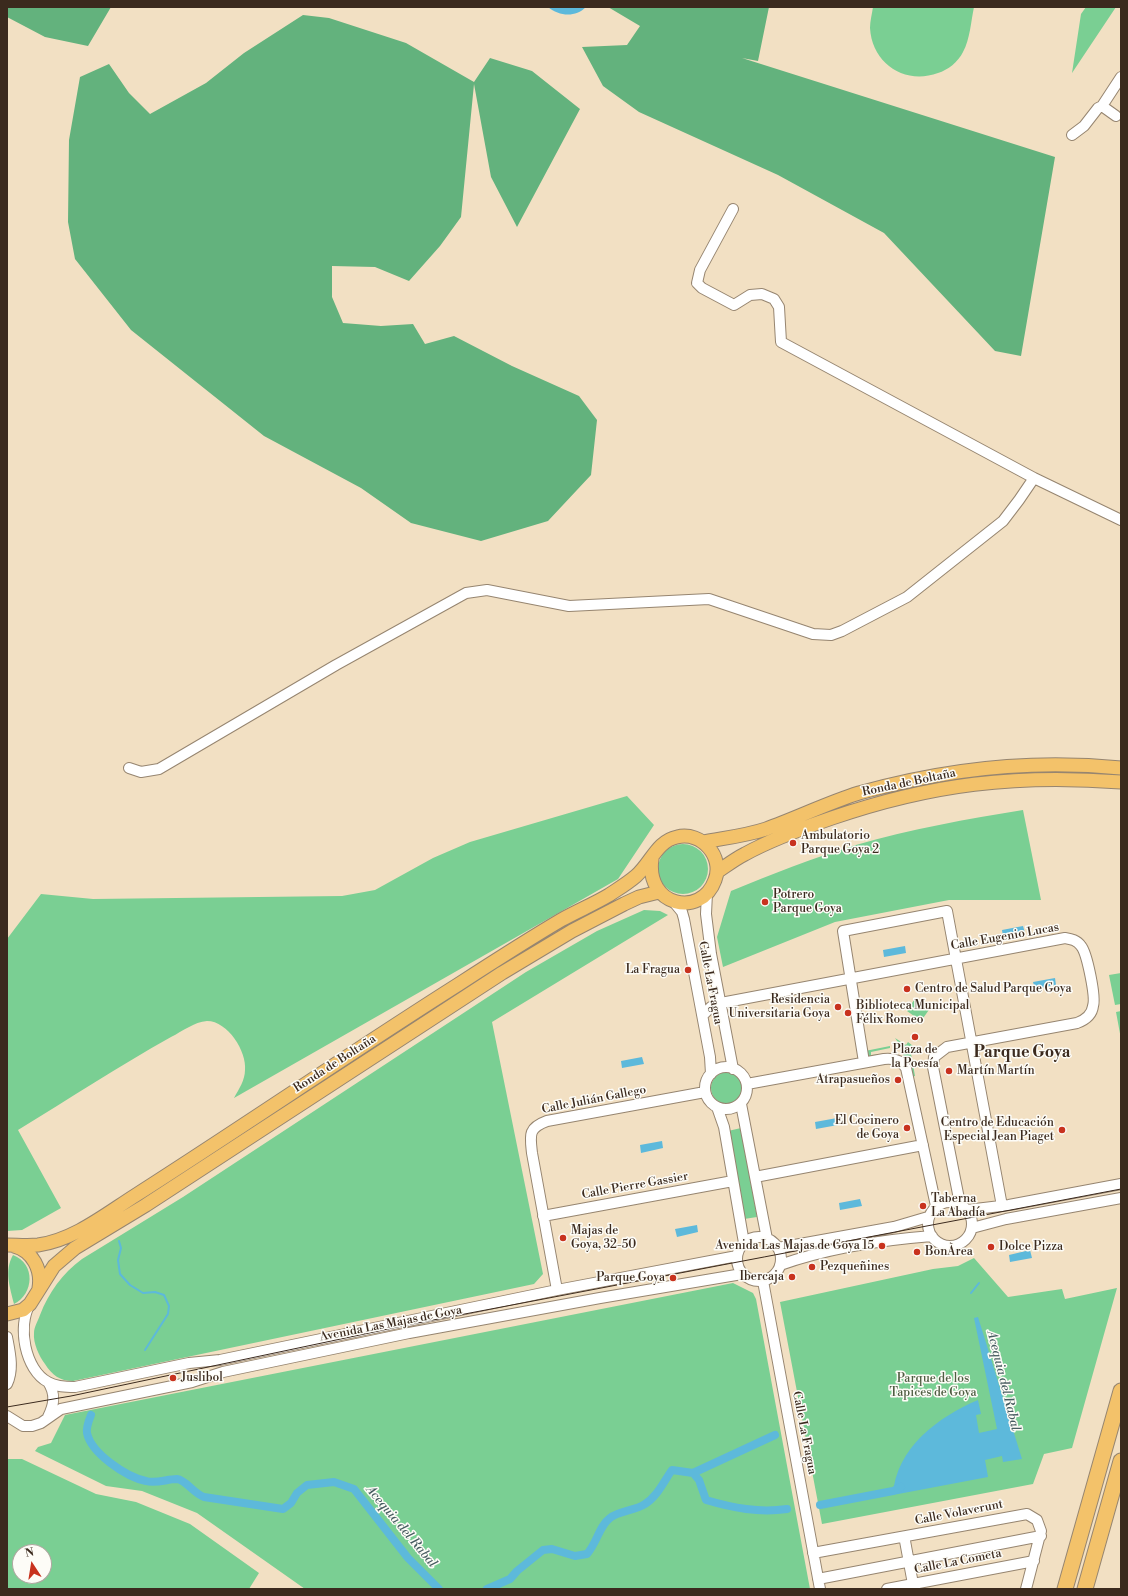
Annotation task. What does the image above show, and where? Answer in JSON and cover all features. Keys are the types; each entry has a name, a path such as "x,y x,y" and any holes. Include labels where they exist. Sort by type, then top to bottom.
{"highway":[{"path":"1065,1589 1121,1391"},
{"path":"1085,1589 1121,1461"}],"main road":[{"name":"Ronda de Boltaña","path":"8,1245 28,1246 45,1244 65,1237 85,1226 179,1168 458,984 560,921 608,895 635,877 652,859 661,844 678,836 687,836 703,842 758,831 858,794 916,779 986,768 1028,765 1121,768"},
{"name":"Ronda de Boltaña","path":"717,872 754,848 820,823 887,801 924,792 964,784 999,780 1057,779 1121,782"},
{"path":"652,859 651,877 659,892 673,901 691,902 707,893 716,880 717,872 714,855 703,842"},
{"name":"Ronda de Boltaña","path":"30,1304 54,1266 69,1252 146,1205 502,973 572,931 624,904 639,897 659,892"},
{"name":"Ronda de Boltaña","path":"8,1245 25,1251 36,1263 40,1275 38,1291"},
{"path":"7,1314 22,1310 30,1304"}],"street":[{"path":"1072,135 1084,126 1098,108 1102,106 1121,77"},
{"path":"1102,106 1116,116"},
{"path":"733,209 700,270 697,283 702,288 734,305 750,295 762,294 774,299 779,306 781,342 1034,478 1121,520"},
{"path":"129,768 141,772 159,769 336,665 466,593 487,590 570,606 709,599 813,634 831,635 842,632 907,597 997,526 1019,500 1034,478"},
{"name":"Calle La Fragua","path":"707,893 706,914 708,934 733,1068"},
{"name":"Calle La Fragua","path":"673,901 682,912 684,919 703,1014 711,1062 711,1074"},
{"path":"864,1062 843,931 947,911 1002,1206"},
{"name":"Calle Eugenio Lucas","path":"703,1014 711,1007 721,1003 1065,938 1075,940 1082,947 1094,1006 1090,1014 1082,1021 947,1047 934,1056 933,1067 963,1207"},
{"path":"747,1084 891,1058 902,1063 906,1068 936,1206"},
{"path":"722,1068 733,1068 742,1074 747,1084 746,1096 741,1104 728,1110 717,1107 710,1102 705,1092 706,1081 711,1074 722,1068"},
{"name":"Calle Julián Gallego","path":"557,1290 531,1147 530,1135 534,1128 547,1121 705,1092"},
{"path":"741,1104 767,1239"},
{"path":"717,1107 724,1127 744,1243"},
{"path":"755,1177 923,1145"},
{"name":"Calle Pierre Gassier","path":"543,1216 733,1181"},
{"path":"1121,1184 1002,1206 963,1207 949,1202 936,1206 928,1217 928,1226 932,1236 939,1243 953,1246 964,1241 972,1228 1006,1219 1121,1198"},
{"path":"963,1207 972,1228"},
{"path":"778,1248 894,1227 928,1217"},
{"path":"780,1265 815,1255 897,1240 932,1236"},
{"path":"754,1238 767,1239 778,1248 781,1257 780,1265 775,1274 762,1281 751,1280 742,1274 738,1266 737,1256 744,1243 754,1238"},
{"name":"Avenida Las Majas de Goya","path":"48,1382 65,1387 80,1386 189,1363 220,1360 557,1290 737,1256"},
{"name":"Avenida Las Majas de Goya","path":"7,1416 15,1422 28,1426 41,1423 48,1417 64,1408 189,1382 223,1372 409,1333 742,1274"},
{"name":"Calle La Fragua","path":"762,1281 820,1589"},
{"path":"30,1304 26,1313 24,1330 27,1350 35,1370 48,1382 54,1399 53,1406 48,1417"},
{"path":"7,1337 11,1366 11,1374 7,1384"},
{"name":"Calle Volaverunt","path":"813,1553 1023,1514 1030,1515 1037,1520 1041,1527 1041,1536"},
{"path":"818,1579 1041,1536 1026,1589"},
{"path":"905,1541 913,1584"},
{"name":"Calle La Cometa","path":"891,1589 913,1584 935,1584 1034,1561"}],"green space":[{"path":"7,7 111,7 88,46 45,37 7,17"},
{"path":"608,7 769,7 758,61 742,58 1055,157 1021,356 995,351 884,233 778,175 639,112 603,86 582,47 627,45 640,26"},
{"path":"873,7 974,7 967,41 963,52 958,59 949,68 942,72 926,76 914,76 903,74 892,68 877,52 872,41 870,28"},
{"path":"1086,7 1116,7 1072,73 1081,14"},
{"path":"303,15 329,18 406,43 474,82 490,58 532,71 580,109 517,227 491,177 474,84 461,217 440,246 409,281 375,267 332,266 332,297 343,323 381,326 413,324 425,344 454,336 512,366 579,396 597,420 591,475 548,521 481,541 411,523 361,488 264,436 131,330 75,259 68,222 69,140 80,77 109,64 129,93 150,114 206,83 244,53"},
{"path":"627,796 654,825 618,879 234,1098 245,1074 243,1055 235,1039 229,1032 215,1022 207,1021 193,1025 152,1048 18,1130 61,1208 22,1230 7,1231 7,939 41,894 93,899 342,896 375,890 433,858 470,842"},
{"path":"1023,810 1041,900 949,900 835,922 723,967 717,937 731,891 793,866 856,845 939,825"},
{"path":"678,844 688,844 701,851 708,864 708,874 701,887 688,894 678,894 669,890 662,883 658,874 658,864 662,855 669,848"},
{"path":"644,910 660,911 668,915 492,1022 543,1274 534,1284 73,1381 60,1379 48,1368 35,1345 35,1328 52,1291 62,1277 82,1259 183,1197 526,972 597,931"},
{"path":"1121,973 1121,1004 1115,1005 1109,975"},
{"path":"914,1000 923,1007 925,1003 931,1007 921,1021 907,1011"},
{"path":"1121,1011 1121,1039 1116,1012"},
{"path":"895,1038 906,1045 908,1042 913,1046 910,1048 915,1076 912,1077 910,1068 866,1058 865,1051 890,1046 890,1048 871,1052 871,1055 891,1053 904,1058 902,1048"},
{"path":"724,1072 730,1072 740,1079 743,1088 742,1094 736,1101 730,1104 724,1104 714,1097 711,1091 711,1085 718,1075"},
{"path":"741,1128 757,1217 744,1219 728,1131"},
{"path":"13,1255 26,1265 30,1279 26,1293 14,1304 8,1273 10,1261"},
{"name":"Parque de los Tapices de Goya","path":"974,1258 1008,1297 1062,1289 1065,1299 1117,1288 1072,1448 1044,1454 1033,1484 822,1524 780,1302 933,1269 958,1266"},
{"path":"733,1283 753,1293 756,1299 810,1589 305,1589 197,1513 142,1491 106,1486 35,1451 38,1447 51,1443 65,1415"},
{"path":"7,1459 22,1459 96,1494 136,1502 190,1524 259,1573 249,1589 7,1589"}],"water":[{"path":"548,7 586,7 577,13 562,14"},
{"path":"1023,926 1025,933 1003,937 1002,930"},
{"path":"905,946 906,953 884,957 883,950"},
{"path":"1055,978 1056,985 1035,989 1033,982"},
{"path":"642,1057 644,1064 622,1068 621,1061"},
{"path":"837,1118 838,1125 816,1129 815,1122"},
{"path":"662,1141 663,1148 641,1153 640,1145"},
{"path":"860,1199 862,1206 840,1210 839,1203"},
{"path":"697,1225 698,1232 677,1237 675,1229"},
{"path":"1030,1250 1032,1258 1010,1262 1009,1255"},
{"path":"978,1317 1022,1459 1003,1462 1002,1456 985,1460 988,1477 893,1495 896,1478 902,1463 911,1449 922,1436 948,1415 978,1400 981,1414 976,1415 979,1433 997,1429 974,1318"}],"waterway":[{"path":"119,1241 121,1248 118,1260 120,1274 130,1285 143,1293 155,1292 164,1295 169,1306 168,1314 145,1350"},
{"name":"Acequia del Rabal","path":"971,1293 979,1283"},
{"name":"Acequia del Rabal","path":"91,1415 87,1426 87,1433 95,1448 110,1463 138,1479 150,1482 177,1479 204,1497 283,1509 291,1503 297,1493 307,1485 334,1482 354,1489 408,1558 439,1589"},
{"name":"Acequia del Rabal","path":"693,1473 775,1435"},
{"name":"Acequia del Rabal","path":"487,1589 510,1579 517,1571 543,1550 552,1549 575,1556 587,1554 606,1521 618,1513 637,1508 649,1501 657,1493 672,1470 693,1473 699,1480 706,1500 746,1509 787,1509"},
{"name":"Acequia del Rabal","path":"820,1505 893,1491 901,1487"}],"tram line":[{"path":"7,1407 71,1396 407,1325 1121,1189"}],"place":[{"name":"Ambulatorio Parque Goya 2","path":"793,843"},
{"name":"Potrero Parque Goya","path":"765,902"},
{"name":"La Fragua","path":"688,970"},
{"name":"Centro de Salud Parque Goya","path":"907,989"},
{"name":"Residencia Universitaria Goya","path":"838,1007"},
{"name":"Biblioteca Municipal Félix Romeo","path":"848,1013"},
{"name":"Plaza de la Poesía","path":"915,1037"},
{"name":"Martín Martín","path":"949,1071"},
{"name":"Atrapasueños","path":"898,1080"},
{"name":"El Cocinero de Goya","path":"907,1128"},
{"name":"Centro de Educación Especial Jean Piaget","path":"1062,1130"},
{"name":"Taberna La Abadía","path":"923,1206"},
{"name":"Majas de Goya, 32-50","path":"563,1238"},
{"name":"Avenida Las Majas de Goya 15","path":"882,1246"},
{"name":"Dolce Pizza","path":"991,1247"},
{"name":"BonÀrea","path":"917,1252"},
{"name":"Pezqueñines","path":"812,1267"},
{"name":"Ibercaja","path":"792,1277"},
{"name":"Parque Goya","path":"673,1278"},
{"name":"Juslibol","path":"173,1378"}],"district":[{"name":"Parque Goya","path":"1022,1053"}]}
